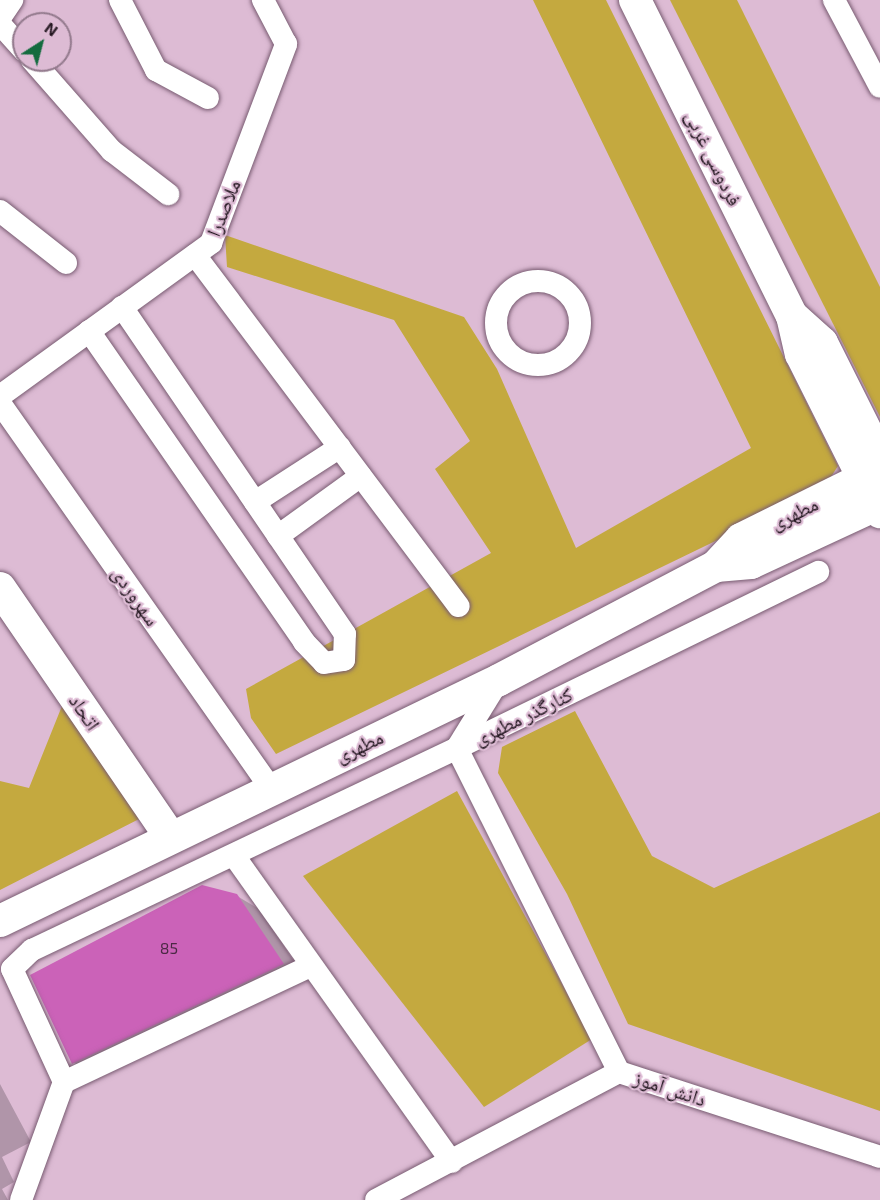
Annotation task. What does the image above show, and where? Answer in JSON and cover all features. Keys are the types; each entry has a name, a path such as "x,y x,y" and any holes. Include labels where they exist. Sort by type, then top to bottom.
{"main road":[{"name":"فردوسی غربی","path":"635,0 792,316 801,354 877,488"},
{"name":"مطهری","path":"0,921 170,836 499,680 716,567 751,563 877,488"},
{"name":"اتحاد","path":"0,588 170,836"}],"street":[{"path":"0,18 12,0"},
{"path":"120,0 156,69 208,98"},
{"name":"ملاصدرا","path":"0,396 211,243 286,44 264,0"},
{"path":"834,0 880,87"},
{"path":"0,24 12,38"},
{"path":"43,72 112,151 168,194"},
{"path":"0,211 66,263"},
{"path":"195,255 459,606"},
{"path":"89,332 304,642 324,663 344,660 345,634 122,308"},
{"name":"سهروردی","path":"0,403 271,788"},
{"path":"255,502 340,447"},
{"path":"278,536 362,476"},
{"name":"کنارگذر مطهری","path":"619,1072 457,748 818,572"},
{"path":"21,1200 64,1082 12,969 32,950 234,857 457,748 499,680"},
{"path":"234,857 452,1162"},
{"path":"64,1082 311,966"},
{"name":"دانش آموز","path":"376,1200 619,1072 880,1157"}],"shaded area":[{"path":"533,0 606,0 838,466 823,489 276,754 251,718 246,689 491,553 435,469 470,441 394,320 227,267 225,235 464,317 497,369 576,548 751,448"},
{"path":"670,0 737,0 880,287 880,417"},
{"path":"68,691 143,817 0,890 0,781 29,788"},
{"path":"575,711 652,856 714,888 880,812 880,1111 628,1024 567,894 498,773 502,747"},
{"path":"457,791 592,1039 484,1107 303,876"}],"building":[{"path":"202,885 237,894 284,964 72,1064 30,975"}]}
